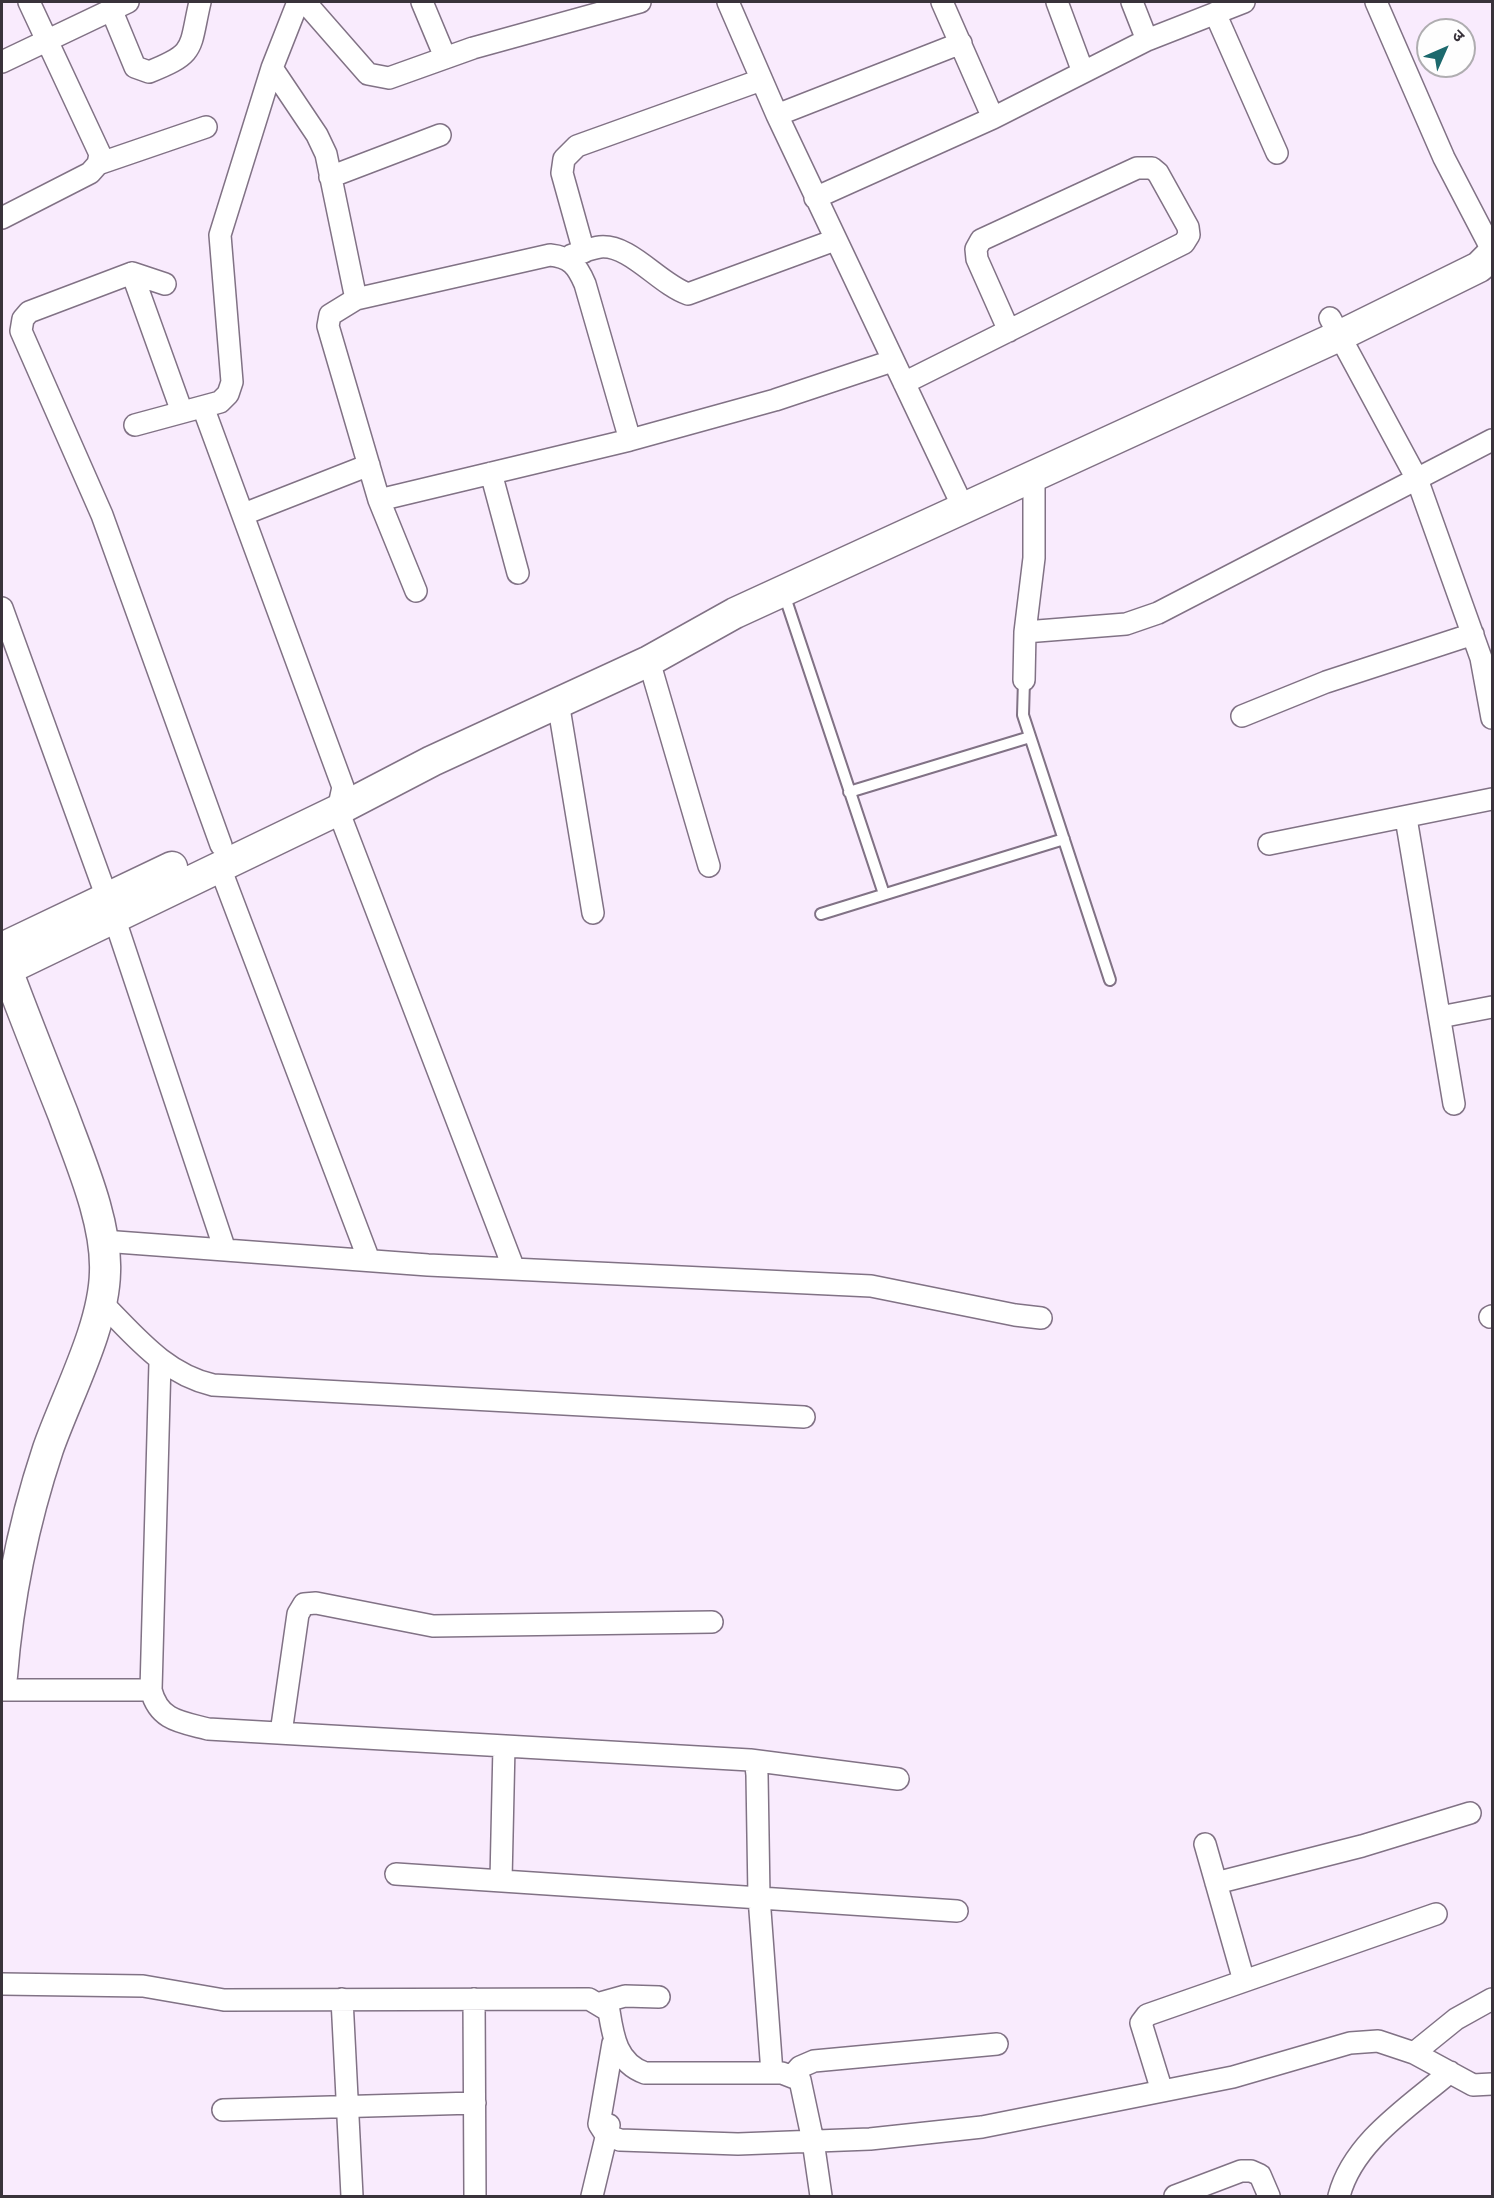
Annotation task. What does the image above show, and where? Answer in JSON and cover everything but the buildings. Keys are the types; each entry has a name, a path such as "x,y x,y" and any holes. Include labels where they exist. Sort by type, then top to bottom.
{"street":[{"path":"29,2 100,154 98,164"},
{"path":"2,62 119,5 135,67 149,72 186,54 200,2"},
{"path":"135,425 220,402 228,394 232,382 220,235 272,68 298,2"},
{"path":"305,2 368,74 389,78 445,57 640,2"},
{"path":"422,2 445,57"},
{"path":"728,2 815,198 959,499"},
{"path":"942,2 993,118"},
{"path":"1058,2 1083,72"},
{"path":"1132,2 1147,39"},
{"path":"815,198 993,118 1147,39 1244,2"},
{"path":"2,1676 4,1642 21,1550 48,1450 103,1304 106,1270 103,1241 83,1168 3,961 110,907 341,798 432,761 649,661 735,613 783,591 959,499 1162,399 1479,267 1492,252 1444,158 1376,2"},
{"path":"1215,13 1277,153"},
{"path":"777,115 961,43"},
{"path":"272,68 317,135 326,154 356,299"},
{"path":"630,440 585,284 578,268 562,173 564,159 577,146 761,80"},
{"path":"2,218 90,173 98,164 206,127"},
{"path":"330,177 440,135"},
{"path":"904,383 1009,331 1184,243 1189,235 1188,227 1158,173 1152,168 1137,168 981,240 976,249 977,259 1009,331"},
{"path":"416,591 379,500 328,326 330,315 356,299 550,255 575,254 601,247 620,250 676,290 688,294 835,240"},
{"path":"132,273 182,412"},
{"path":"165,284 132,273 30,312 23,319 21,331 102,515 220,855 369,1260"},
{"path":"341,798 551,683 640,644 727,598 959,499 1034,476 1335,327"},
{"path":"1335,327 1416,479 1473,634 1487,657 1492,718"},
{"path":"379,500 630,440 775,400 892,361"},
{"path":"203,407 244,514 341,798 514,1269"},
{"path":"1025,632 1126,624 1158,613 1492,440"},
{"path":"244,514 369,465"},
{"path":"491,473 518,573"},
{"path":"1024,680 1025,632 1034,558 1034,476"},
{"path":"2,608 110,907 225,1250"},
{"path":"1242,716 1326,682 1473,634"},
{"path":"649,661 709,866"},
{"path":"558,702 593,913"},
{"path":"1269,844 1492,800"},
{"path":"1406,818 1454,1104"},
{"path":"1440,1017 1492,1007"},
{"path":"103,1241 514,1269 871,1286 1015,1315 1041,1318"},
{"path":"103,1304 160,1362 192,1380 213,1384 804,1417"},
{"path":"160,1362 151,1690 155,1706 171,1720 208,1729 750,1760 898,1779"},
{"path":"281,1733 298,1614 304,1604 316,1603 433,1626 712,1622"},
{"path":"2,1690 151,1690"},
{"path":"501,1880 504,1746"},
{"path":"750,1760 756,1766 758,1774 759,1897 783,2074"},
{"path":"1216,1883 1362,1846 1470,1813"},
{"path":"1205,1844 1244,1981"},
{"path":"396,1874 957,1911"},
{"path":"1162,2091 1141,2023 1147,2015 1436,1914"},
{"path":"2,1984 143,1986 224,2000 589,1999 600,2003 609,2011 613,2043 599,2124 620,2140 726,2144 870,2139 982,2127 1233,2077 1350,2043 1378,2041 1414,2052 1473,2085 1492,2084"},
{"path":"600,2003 625,1996 659,1997"},
{"path":"342,1999 352,2196"},
{"path":"474,1999 475,2196"},
{"path":"1414,2052 1456,2019 1492,1999"},
{"path":"613,2043 628,2063 645,2073 783,2074 800,2080 813,2141 821,2196"},
{"path":"783,2074 814,2061 997,2044"},
{"path":"1339,2196 1343,2180 1365,2147 1450,2072"},
{"path":"224,2110 475,2103"},
{"path":"592,2196 607,2130"},
{"path":"1175,2196 1241,2171 1251,2171 1260,2175 1269,2196"}],"lane":[{"path":"783,591 884,894"},
{"path":"1024,680 1023,715 1110,980"},
{"path":"849,792 1030,737"},
{"path":"821,914 1064,839"}]}
